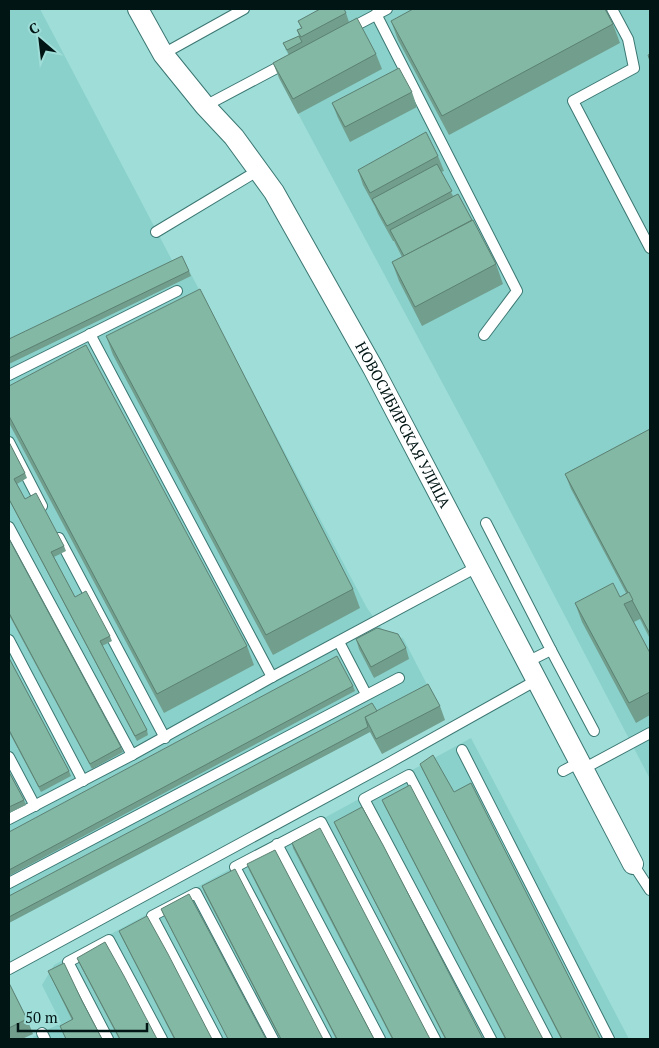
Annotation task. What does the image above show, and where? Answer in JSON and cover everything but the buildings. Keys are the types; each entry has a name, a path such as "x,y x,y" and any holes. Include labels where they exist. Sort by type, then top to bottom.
{"street":[{"name":"НОВОСИБИРСКАЯ УЛИЦА","path":"138,9 163,54 205,106 234,137 274,192 373,368 532,671 575,767 633,864"}],"lane":[{"path":"163,54 244,9"},
{"path":"342,33 387,9"},
{"path":"612,9 628,39 634,68 573,101 650,248"},
{"path":"376,14 517,291 484,335"},
{"path":"205,106 299,56"},
{"path":"156,232 259,170"},
{"path":"9,375 176,291"},
{"path":"90,334 272,677"},
{"path":"9,442 46,512"},
{"path":"486,523 594,731"},
{"path":"9,527 132,755"},
{"path":"55,529 165,738"},
{"path":"9,819 165,738 272,677 477,567"},
{"path":"9,640 83,781"},
{"path":"339,642 366,694"},
{"path":"9,969 387,764 532,671 551,650"},
{"path":"9,883 399,678"},
{"path":"575,767 650,733"},
{"path":"462,750 609,1039"},
{"path":"9,757 35,806"},
{"path":"491,1039 364,799 408,775 547,1039"},
{"path":"326,1039 235,866 321,822 435,1039"},
{"path":"277,844 380,1039"},
{"path":"633,864 649,886"},
{"path":"217,1039 152,916 196,893 273,1039"},
{"path":"108,1039 68,962 109,940 162,1039"}],"shaded area":[{"path":"9,9 40,9 175,266 184,261 367,608 385,633 403,638 434,698 9,923"},
{"path":"343,9 650,9 650,779 481,455 279,78 296,69 285,49"},
{"path":"471,738 629,1039 34,1039 33,1037 61,1023 42,985 54,965"}]}
